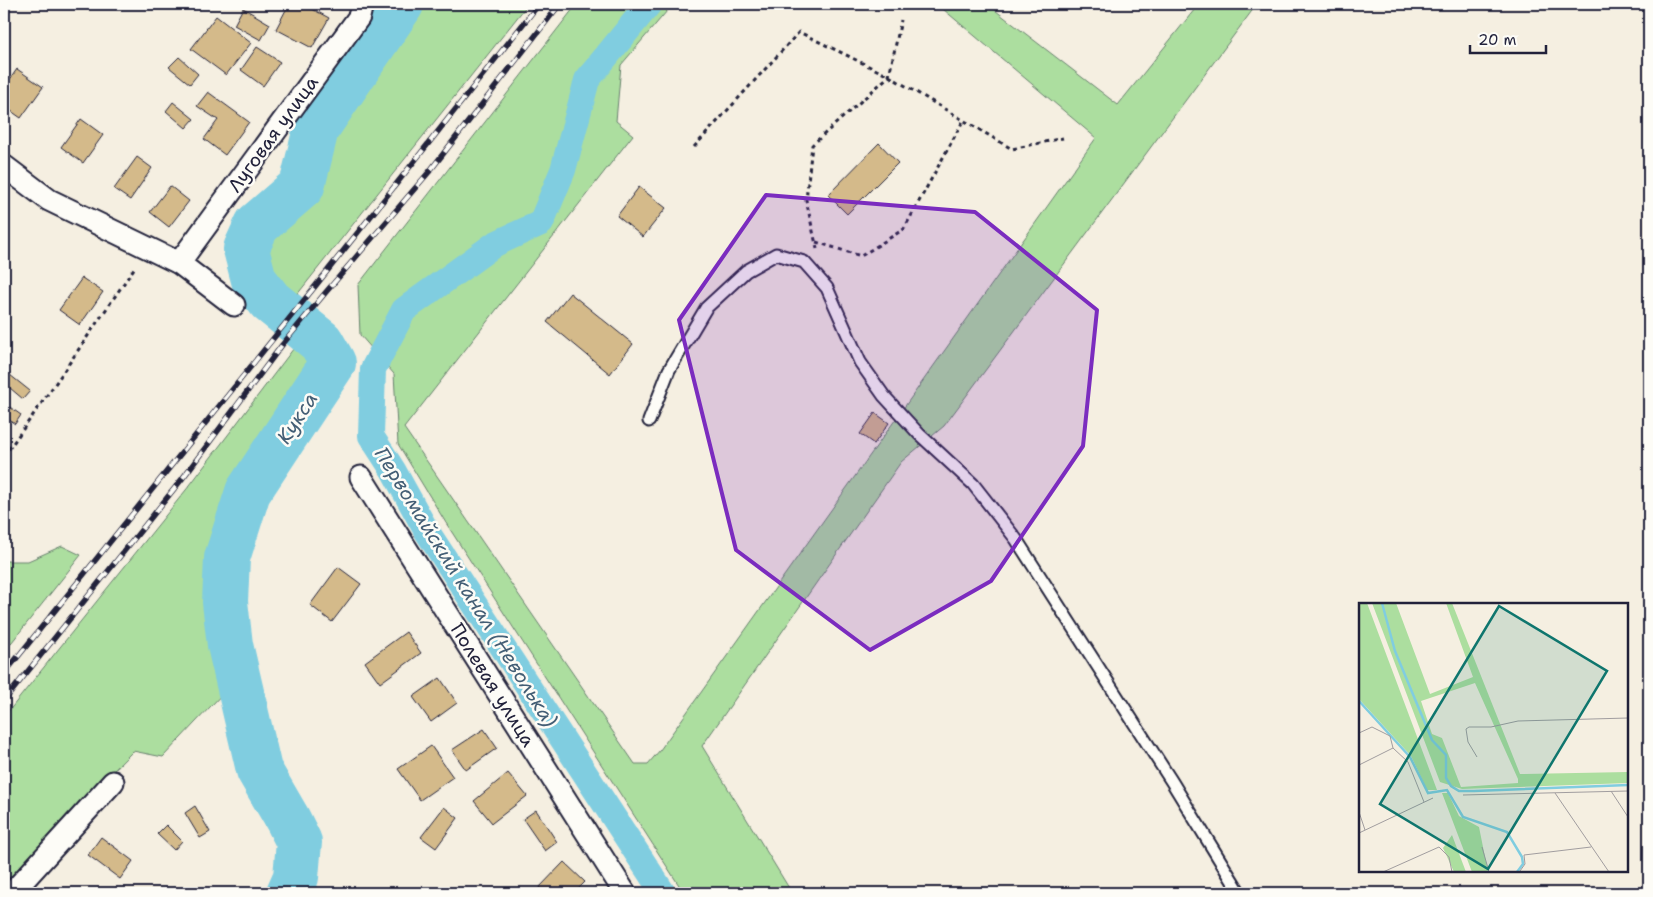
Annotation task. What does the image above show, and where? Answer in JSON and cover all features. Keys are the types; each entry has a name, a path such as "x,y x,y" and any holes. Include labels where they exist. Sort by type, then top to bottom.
{"street":[{"name":"Луговая улица","path":"179,263 359,17 362,4"},
{"path":"4,166 49,200 179,263 234,305"},
{"name":"Полевая улица","path":"361,477 624,893"},
{"path":"12,893 113,782"}],"lane":[{"path":"649,421 669,370 706,308 746,270 776,254 804,262 826,288 860,362 884,396 920,434 973,484 1016,540 1172,782 1240,893"}],"path":[{"path":"818,251 806,200 812,145 889,76 901,20"},
{"path":"694,147 799,32 889,76 1012,149 1063,138"},
{"path":"816,242 861,256 904,229 963,121"},
{"path":"4,456 148,248"}],"highlighted area":[{"path":"766,195 975,212 1097,310 1083,446 991,581 870,650 736,550 679,320"}],"green space":[{"path":"412,4 528,4 296,296 279,279 265,256 262,233 307,193 329,129 410,13"},
{"path":"577,4 673,4 621,65 616,121 633,135 404,428 635,764 648,764 660,750 1096,138 937,4 987,4 1118,105 1199,4 1257,4 944,426 901,462 702,746 792,893 684,893 446,523 398,444 394,374 360,335 358,285"},
{"path":"300,340 312,352 319,372 221,524 215,559 216,604 227,689 163,757 133,751 50,835 4,890 4,717 190,485"},
{"path":"62,546 81,555 4,652 4,561 28,561"}],"building":[{"path":"289,4 303,4 329,18 312,48 276,29"},
{"path":"243,8 270,24 261,40 234,25"},
{"path":"216,16 251,43 226,75 191,49"},
{"path":"257,47 280,62 263,86 241,70"},
{"path":"179,57 198,74 190,84 169,67"},
{"path":"17,69 43,87 21,118 4,106 4,88"},
{"path":"208,92 249,122 225,155 204,139 218,120 197,106"},
{"path":"173,102 194,119 186,128 166,111"},
{"path":"81,119 103,135 83,163 61,147"},
{"path":"879,143 898,163 847,214 828,195"},
{"path":"137,157 152,168 130,200 114,189"},
{"path":"170,186 189,201 169,227 150,212"},
{"path":"639,187 666,208 643,237 617,216"},
{"path":"82,278 103,292 80,325 59,310"},
{"path":"570,293 633,344 610,374 547,322"},
{"path":"10,375 30,391 23,399 4,383"},
{"path":"4,403 21,415 15,424 4,416"},
{"path":"875,413 889,423 874,444 860,434"},
{"path":"338,567 361,584 332,622 310,605"},
{"path":"406,632 421,653 380,683 365,662"},
{"path":"440,678 457,703 431,722 413,697"},
{"path":"484,729 497,748 466,770 452,750"},
{"path":"431,746 453,777 420,800 398,769"},
{"path":"508,773 527,796 492,823 474,801"},
{"path":"195,806 210,832 200,838 185,813"},
{"path":"444,807 458,818 436,848 421,837"},
{"path":"536,810 557,842 545,851 523,819"},
{"path":"166,825 182,841 174,850 157,834"},
{"path":"101,837 133,861 120,879 88,855"},
{"path":"564,862 585,882 574,893 542,893 538,889"}],"waterway":[{"name":"Кукса","path":"289,893 296,877 299,842 259,770 230,645 225,602 227,558 248,492 333,363 321,342 270,301 254,280 246,249 257,225 302,186 316,129 401,4"},
{"name":"Первомайский канал (Неволька)","path":"649,4 587,80 563,170 541,223 495,244 404,310 373,369 371,436 393,470 426,530 663,893"}],"railway":[{"path":"4,674 539,4"},
{"path":"4,701 182,479 282,345 429,172 560,4"}]}
